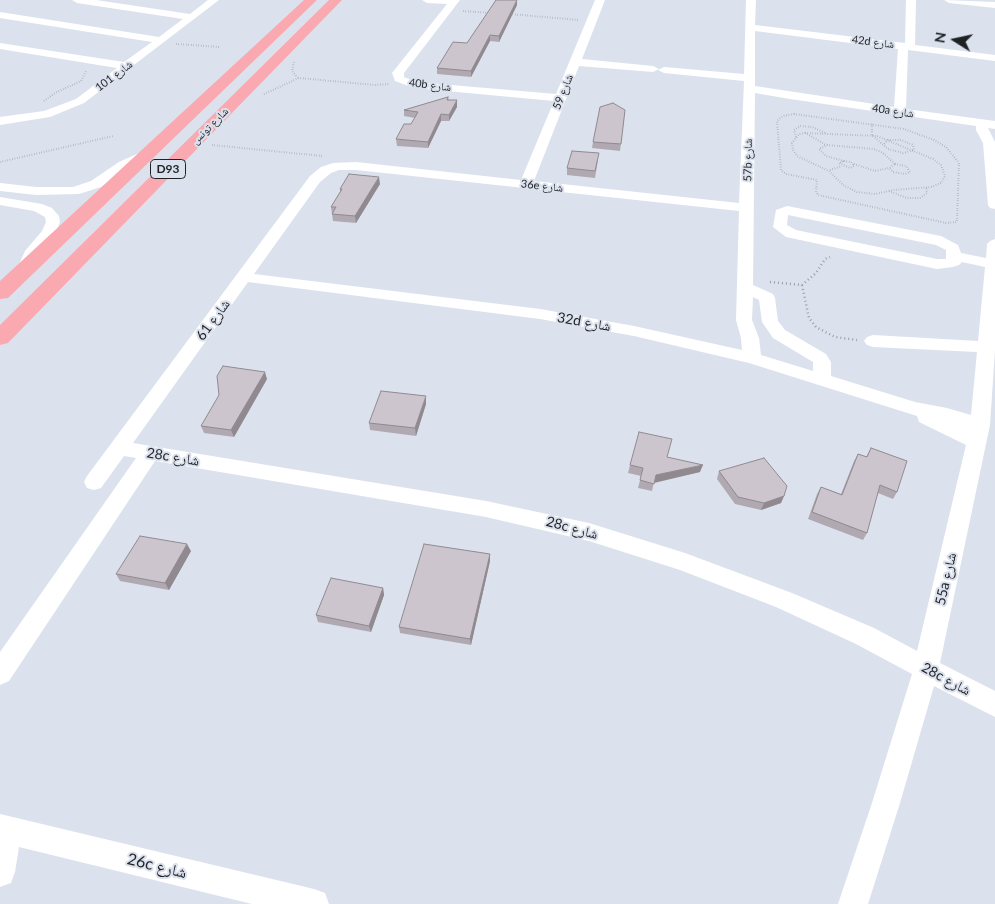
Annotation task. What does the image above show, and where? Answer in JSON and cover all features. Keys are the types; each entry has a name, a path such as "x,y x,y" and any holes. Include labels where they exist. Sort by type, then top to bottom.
{"main road":[{"name":"شارع تونس","path":"0,293 311,0"},
{"name":"شارع تونس","path":"0,338 336,0"}],"street":[{"path":"77,0 192,17"},
{"name":"شارع 101","path":"0,121 36,117 80,101 214,0"},
{"path":"427,0 452,4"},
{"name":"شارع 59","path":"526,184 600,0"},
{"name":"57b شارع","path":"751,0 744,320 750,338 752,358"},
{"path":"900,112 911,0"},
{"path":"949,0 995,5"},
{"name":"40b شارع","path":"452,4 398,73 399,79 405,82 560,98"},
{"path":"0,15 159,41"},
{"name":"42d شارع","path":"750,27 995,58"},
{"path":"0,46 126,66"},
{"name":"40a شارع","path":"574,62 659,70 790,96 995,125"},
{"path":"982,123 984,134 992,137 995,205"},
{"path":"0,187 36,192 74,192 103,181 124,165 148,153"},
{"name":"36e شارع","path":"338,166 356,166 526,184 747,210 780,218"},
{"name":"شارع 61","path":"94,482 315,179 326,170 338,166"},
{"path":"0,201 37,207 47,211 52,216 53,222 49,232 34,251 25,269"},
{"path":"796,210 940,241 953,248 955,256 954,262 937,264 791,234 780,228 780,218 783,211 796,210"},
{"path":"955,256 995,254"},
{"name":"55a شارع","path":"853,904 926,668 979,434 995,254"},
{"name":"32d شارع","path":"244,277 540,314 634,331 752,358 914,409 944,427 979,434"},
{"path":"745,287 767,298 770,322 779,334 820,358 822,362 822,380"},
{"name":"57b شارع","path":"731,353 736,334 744,320"},
{"path":"873,341 987,348"},
{"name":"28c شارع","path":"119,448 486,509 590,532 685,562 742,583 844,626 995,705"},
{"path":"0,673 150,453"},
{"path":"0,872 4,829"},
{"name":"26c شارع","path":"4,829 314,904"}],"path":[{"path":"452,4 495,13"},
{"path":"505,14 591,21"},
{"path":"159,41 220,47"},
{"path":"36,117 40,105 46,99 81,80 88,68 98,63"},
{"path":"239,98 260,95 299,78 375,85 405,82"},
{"path":"872,135 874,108"},
{"path":"801,114 872,124 920,134 946,147 954,155 959,163 957,222 946,222 823,198 816,194 817,180 786,174 781,171 777,121 783,116 801,114"},
{"path":"796,137 805,133 826,134 872,135 933,159 945,172 945,176 941,183 926,187 875,194 857,192 843,185 830,171 797,156 792,146 796,137 794,130 800,126 812,127 826,134"},
{"path":"805,133 813,139 828,145 874,149 886,155 895,164 906,166 910,172 905,174 897,173 889,168"},
{"path":"872,135 888,149 903,153 912,152"},
{"path":"0,162 113,136"},
{"path":"884,144 888,140 901,140 910,143 914,148 912,152"},
{"path":"194,143 334,157 356,166"},
{"path":"828,145 820,148 822,154 875,171 889,168 895,164"},
{"path":"886,155 888,149"},
{"path":"842,166 840,163 844,161"},
{"path":"830,171 842,166 850,168 854,164"},
{"path":"889,191 900,196 914,198 925,196 927,193 926,187"},
{"path":"802,285 809,318 816,327 842,339 873,341"}],"building":[{"path":"496,0 517,0 499,36 490,35 471,71 437,68 453,42 467,43"},
{"path":"448,97 447,100 457,100 449,115 441,114 428,142 396,139 404,124 411,124 418,112 404,110"},
{"path":"613,103 625,110 621,144 593,142 600,107"},
{"path":"572,151 599,153 595,171 567,168"},
{"path":"349,174 379,177 355,216 332,214 336,207 331,207"},
{"path":"223,366 265,372 231,430 201,426 219,395 217,376"},
{"path":"381,391 426,396 415,428 369,423"},
{"path":"639,432 672,439 667,457 703,465 656,475 654,484 640,480 643,468 630,465"},
{"path":"871,448 907,461 897,492 880,485 867,533 812,512 821,487 842,495 858,454 867,457"},
{"path":"764,458 787,486 784,496 764,503 738,497 719,471"},
{"path":"140,536 187,544 165,583 116,574"},
{"path":"424,544 490,554 470,639 399,627"},
{"path":"331,578 383,588 369,626 316,615"}]}
